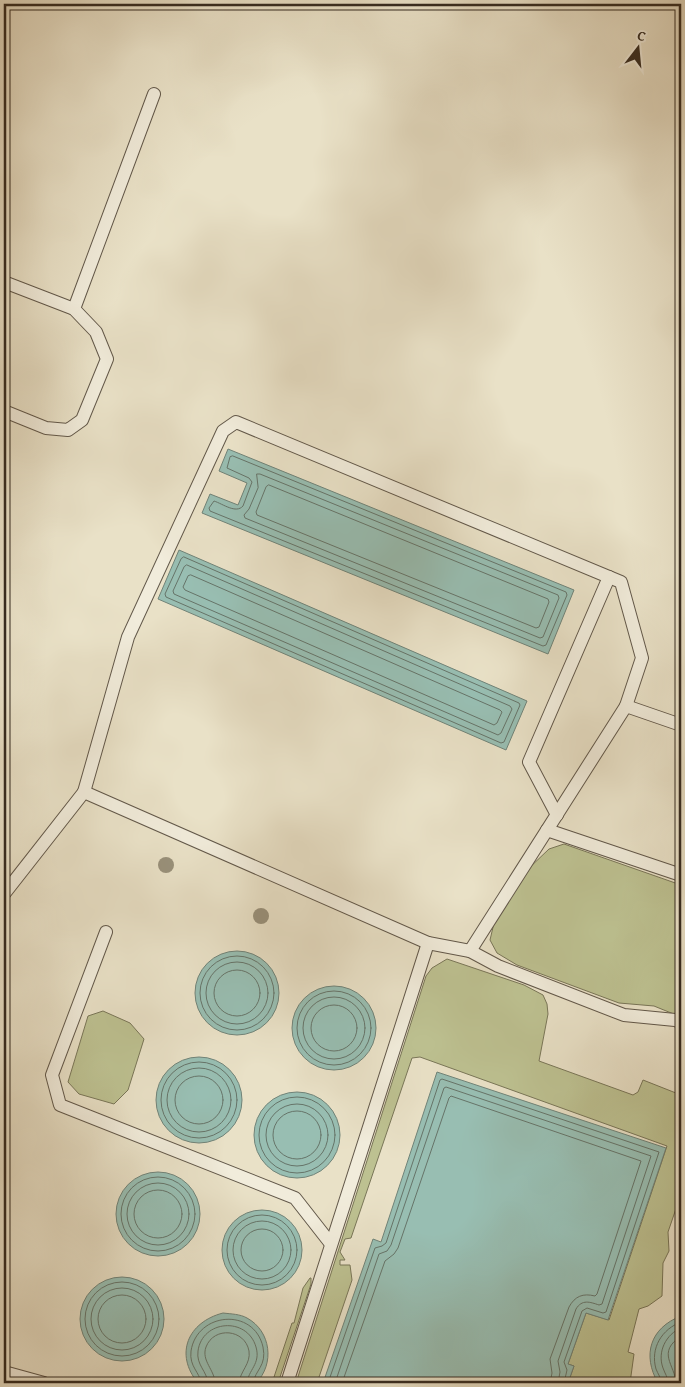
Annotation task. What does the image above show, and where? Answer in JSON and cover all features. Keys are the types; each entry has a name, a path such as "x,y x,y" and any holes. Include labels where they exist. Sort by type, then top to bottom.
{"lane":[{"path":"74,309 154,94"},
{"path":"4,282 74,309 96,332 107,359 82,420 68,430 46,428 4,411"},
{"path":"4,894 84,792 128,637 222,431 236,422 621,582 642,658 626,706 470,951"},
{"path":"557,815 529,762 609,576"},
{"path":"626,706 681,725"},
{"path":"84,792 428,943 470,951 498,966 624,1015 681,1022"},
{"path":"547,830 681,875"},
{"path":"106,932 52,1075 60,1105 295,1198 331,1244"},
{"path":"287,1383 428,943"},
{"path":"4,1372 44,1383"}],"green space":[{"path":"564,844 681,885 681,1017 654,1006 619,1003 517,965 497,953 490,940 494,923 527,870 549,849"},
{"path":"447,959 524,985 543,995 547,1004 548,1014 539,1061 633,1095 638,1092 643,1080 681,1095 681,1194 668,1232 669,1251 663,1263 662,1296 648,1306 639,1309 628,1352 634,1354 630,1383 568,1383 574,1366 568,1364 586,1313 609,1320 667,1146 420,1057 412,1058 351,1238 345,1239 340,1252 345,1260 340,1260 340,1265 350,1265 352,1280 317,1383 296,1383 426,976 432,968"},
{"path":"103,1011 130,1023 144,1039 128,1090 114,1104 79,1094 68,1082 88,1016"},
{"path":"310,1278 311,1284 278,1383 272,1383 292,1323 294,1323 303,1288"}],"water":[{"path":"228,449 574,590 548,654 202,513 210,494 238,505 247,483 219,471"},
{"path":"179,550 527,701 506,750 158,599"},
{"path":"237,951 253,954 267,963 276,977 279,993 276,1009 267,1023 253,1032 237,1035 221,1032 207,1023 198,1009 195,993 198,977 207,963 221,954"},
{"path":"334,986 350,989 364,998 373,1012 376,1028 373,1044 364,1058 350,1067 334,1070 318,1067 304,1058 295,1044 292,1028 295,1012 304,998 318,989"},
{"path":"199,1057 215,1060 223,1064 235,1076 239,1084 242,1100 239,1116 235,1124 223,1136 215,1140 199,1143 183,1140 175,1136 163,1124 159,1116 156,1100 159,1084 163,1076 175,1064 183,1060"},
{"path":"437,1072 666,1148 608,1320 586,1313 568,1364 574,1366 568,1383 323,1383 373,1239 381,1242"},
{"path":"297,1092 313,1096 327,1105 336,1119 340,1135 336,1151 327,1165 313,1174 297,1178 281,1174 267,1165 258,1151 254,1135 258,1119 267,1105 281,1096"},
{"path":"150,1172 166,1172 182,1179 193,1190 200,1206 197,1230 188,1244 182,1249 166,1256 150,1256 134,1249 123,1238 116,1222 116,1206 123,1190 134,1179"},
{"path":"262,1210 277,1213 290,1222 299,1235 302,1250 299,1265 290,1278 277,1287 262,1290 247,1287 234,1278 225,1265 222,1250 225,1235 234,1222 247,1213"},
{"path":"114,1277 130,1277 146,1284 157,1295 164,1311 161,1335 152,1349 146,1354 130,1361 114,1361 98,1354 87,1343 80,1327 80,1311 87,1295 98,1284"},
{"path":"223,1313 247,1318 261,1331 265,1339 268,1348 268,1358 266,1367 256,1383 198,1383 191,1372 187,1361 186,1350 188,1340 193,1331 201,1324 211,1317"},
{"path":"681,1316 681,1383 658,1383 650,1362 652,1344 662,1328 670,1321"}]}
